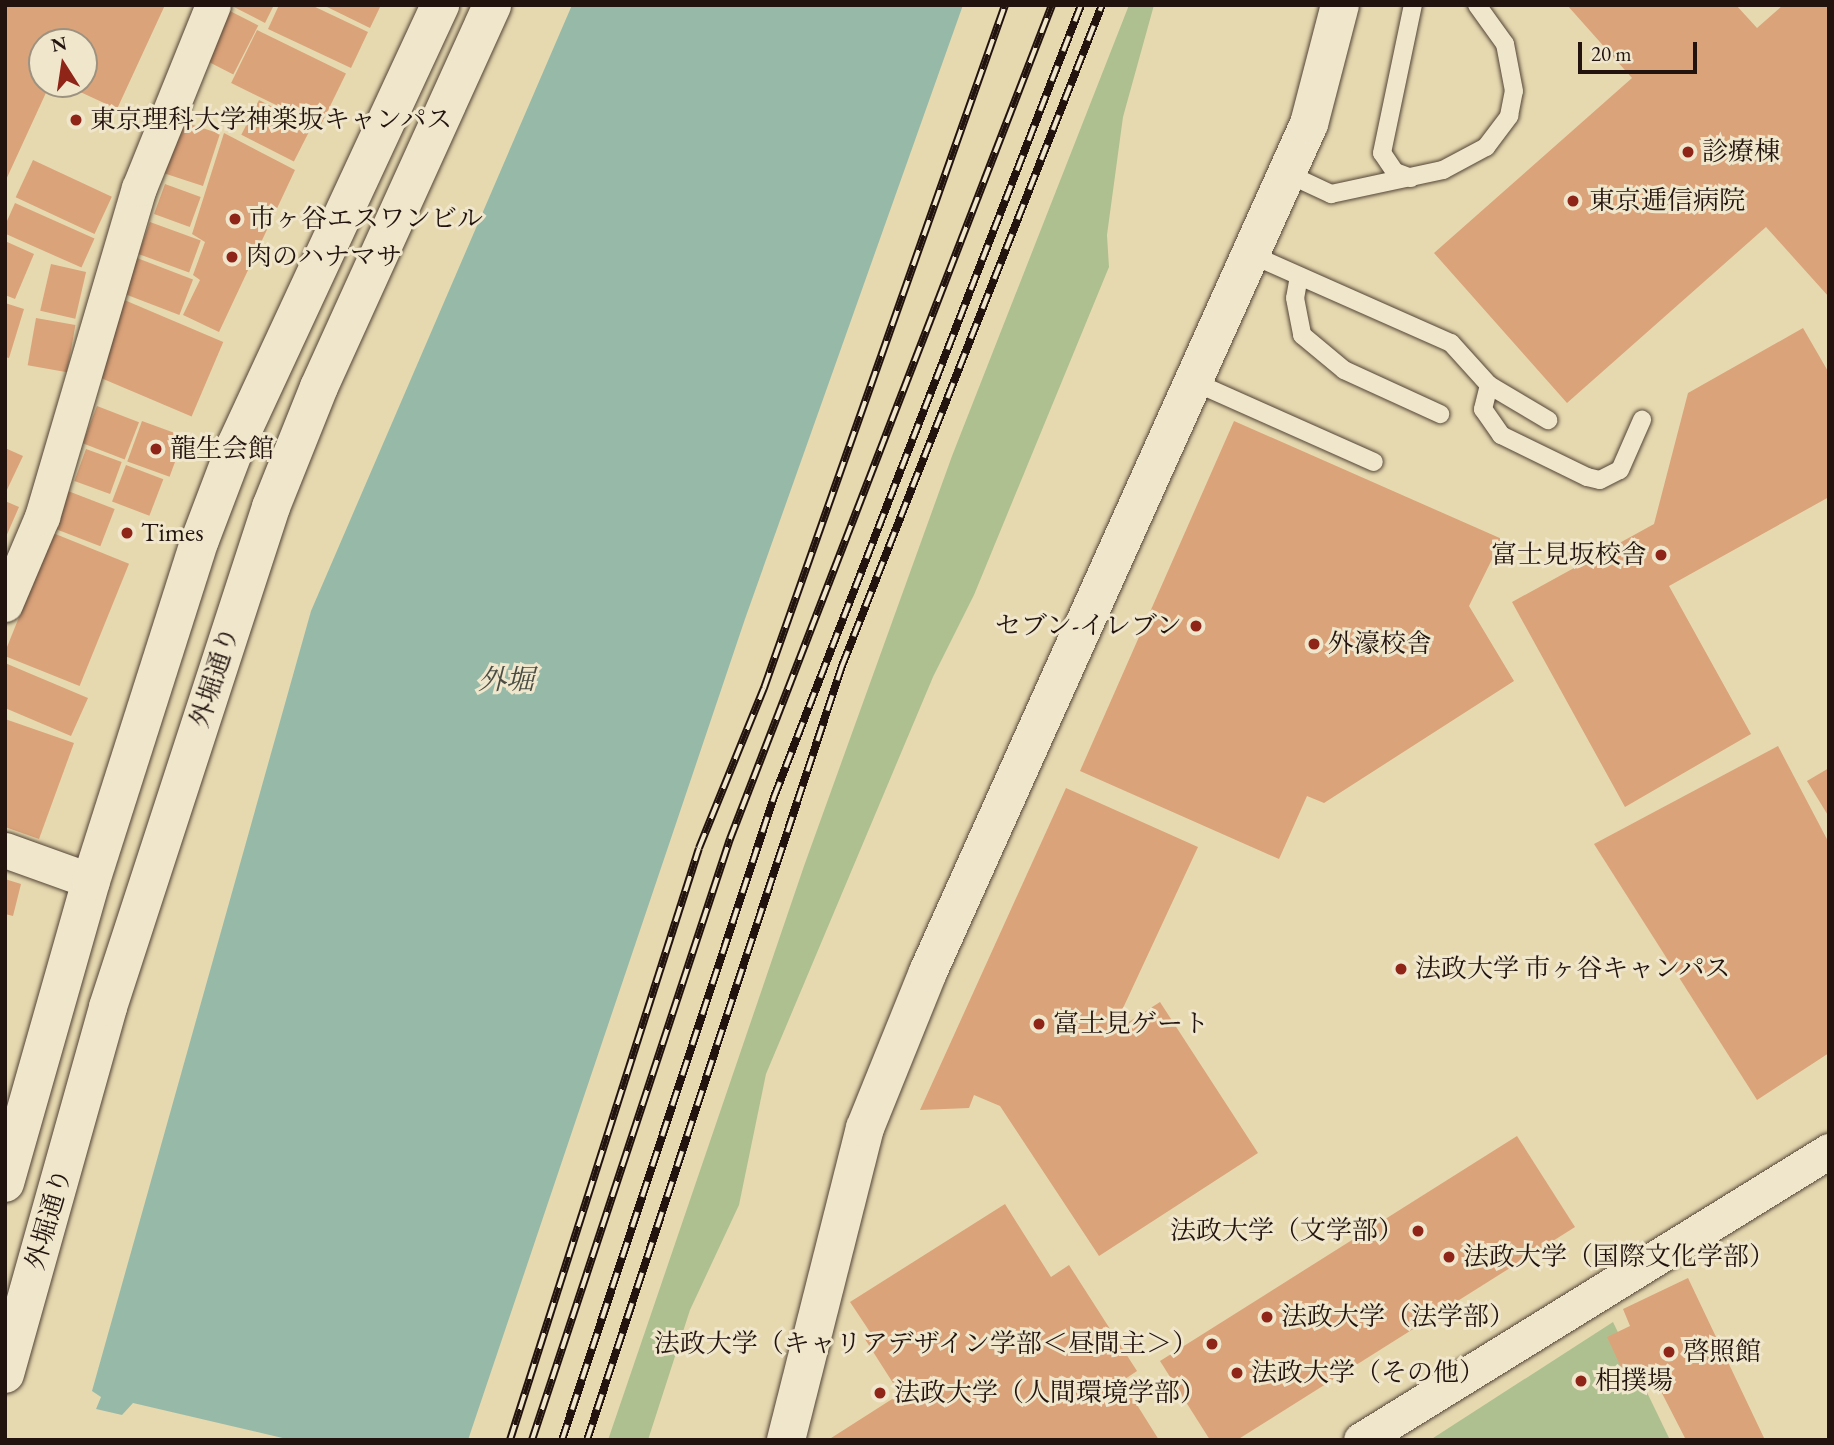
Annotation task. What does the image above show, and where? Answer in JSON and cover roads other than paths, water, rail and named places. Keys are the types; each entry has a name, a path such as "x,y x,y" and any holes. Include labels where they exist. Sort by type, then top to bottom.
{"main road":[{"name":"外堀通り","path":"5,1183 91,881 200,540 236,445 440,5"},
{"name":"外堀通り","path":"5,1374 108,1007 271,507 319,387 492,5"},
{"path":"786,1440 865,1128 928,972 1309,124 1340,5"}],"street":[{"path":"5,604 42,517 139,188 213,5"},
{"path":"5,850 91,881"},
{"path":"1361,1440 1829,1151"}],"lane":[{"path":"1411,178 1395,172 1382,153 1413,5"},
{"path":"1286,173 1331,194 1411,178 1468,159 1500,133 1509,117 1512,66 1505,44 1477,5"},
{"path":"1250,254 1451,343 1489,385 1548,420"},
{"path":"1299,276 1295,299 1302,335 1336,366 1440,414"},
{"path":"1192,381 1374,462"},
{"path":"1489,385 1483,409 1500,435 1587,477 1600,480 1620,470 1642,420"}],"water":[{"name":"外堀","path":"572,5 963,5 745,619 468,1440 291,1440 133,1403 122,1415 96,1409 101,1397 92,1391 311,611"}],"railway":[{"path":"510,1440 699,848 764,688 1005,5"},
{"path":"532,1440 730,839 1052,5"},
{"path":"562,1440 774,797 1081,5"},
{"path":"587,1440 842,666 1102,5"}],"place":[{"name":"東京理科大学神楽坂キャンパス","path":"76,120"},
{"name":"診療棟","path":"1688,152"},
{"name":"東京逓信病院","path":"1573,201"},
{"name":"市ヶ谷エスワンビル","path":"235,219"},
{"name":"肉のハナマサ","path":"232,257"},
{"name":"龍生会館","path":"156,449"},
{"name":"Times","path":"127,533"},
{"name":"富士見坂校舎","path":"1661,555"},
{"name":"セブン-イレブン","path":"1196,626"},
{"name":"外濠校舎","path":"1314,644"},
{"name":"法政大学 市ヶ谷キャンパス","path":"1401,969"},
{"name":"富士見ゲート","path":"1039,1024"},
{"name":"法政大学（文学部）","path":"1418,1231"},
{"name":"法政大学（国際文化学部）","path":"1449,1257"},
{"name":"法政大学（法学部）","path":"1267,1317"},
{"name":"法政大学（キャリアデザイン学部＜昼間主＞）","path":"1212,1344"},
{"name":"啓照館","path":"1669,1352"},
{"name":"法政大学（その他）","path":"1237,1373"},
{"name":"相撲場","path":"1581,1381"},
{"name":"法政大学（人間環境学部）","path":"880,1393"}]}
